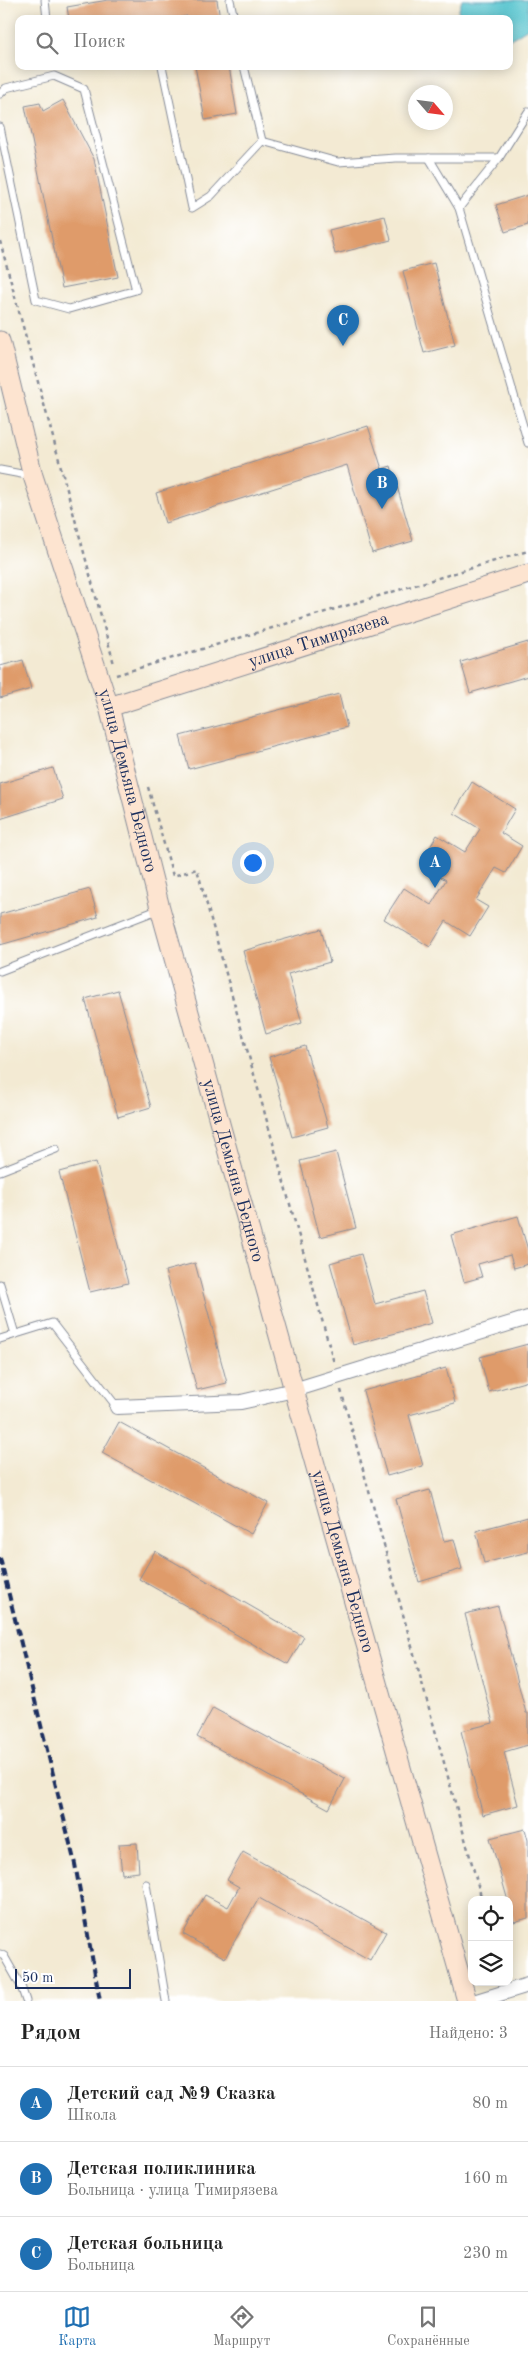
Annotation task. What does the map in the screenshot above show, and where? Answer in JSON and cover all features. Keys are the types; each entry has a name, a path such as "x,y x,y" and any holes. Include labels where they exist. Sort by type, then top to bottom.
{"main road":[{"name":"улица Демьяна Бедного","path":"0,341 33,476 117,704 160,908 294,1390 468,2001"},
{"name":"улица Тимирязева","path":"117,704 528,574"}],"street":[{"path":"117,1407 242,1402 294,1390 528,1318"},
{"path":"477,2001 528,1985"}],"lane":[{"path":"45,0 47,15"},
{"path":"230,0 233,15"},
{"path":"53,70 54,76"},
{"path":"163,70 192,208 211,196 262,141"},
{"path":"245,70 262,141"},
{"path":"0,94 6,88 54,76 84,89 136,290 69,309 36,300 0,127"},
{"path":"459,208 499,158 528,112"},
{"path":"262,141 338,162 429,158 499,158"},
{"path":"429,158 459,208 528,443"},
{"path":"0,470 33,476"},
{"path":"0,971 160,908"},
{"path":"0,1171 56,1149"},
{"path":"0,1284 15,1334"},
{"path":"0,1338 52,1323 117,1407"},
{"path":"146,1884 166,2001"},
{"path":"0,1954 4,1956 21,1986 26,2001"}],"path":[{"path":"0,241 114,665"},
{"path":"117,704 108,677 528,551"},
{"path":"148,784 173,876 197,869 481,1896"}],"water":[{"path":"462,0 528,0 528,28 513,37 513,15 457,15"}],"building":[{"path":"108,0 217,0 219,15 68,15 67,7"},
{"path":"196,70 230,70 237,114 205,120"},
{"path":"63,100 94,159 118,277 62,288 25,106 40,103 43,111"},
{"path":"528,195 528,225 505,232 496,205"},
{"path":"385,216 391,240 335,254 329,230"},
{"path":"434,263 455,345 424,353 403,271"},
{"path":"368,426 382,469 391,466 413,541 372,553 347,465 165,523 156,493"},
{"path":"528,642 528,676 470,693 461,662"},
{"path":"23,660 31,689 0,698 0,666"},
{"path":"339,694 347,727 189,769 180,736"},
{"path":"53,768 63,799 0,819 0,784"},
{"path":"472,782 515,809 501,833 522,846 506,873 496,868 476,900 488,907 470,936 446,921 430,947 384,919 404,888 431,905 446,880 420,864 437,835 465,852 480,829 454,813"},
{"path":"90,889 98,917 0,945 0,914"},
{"path":"321,929 330,962 288,974 302,1023 266,1034 243,951"},
{"path":"118,990 151,1107 118,1117 85,999"},
{"path":"305,1046 328,1127 292,1137 269,1057"},
{"path":"336,1152 356,1228 320,1237 300,1161"},
{"path":"96,1162 128,1283 90,1292 59,1172"},
{"path":"518,1216 528,1250 528,1264 514,1268 510,1255 478,1264 482,1277 464,1282 451,1235"},
{"path":"361,1254 375,1304 423,1291 432,1323 353,1345 330,1263"},
{"path":"195,1263 227,1383 197,1390 165,1271"},
{"path":"528,1344 528,1381 489,1392 480,1357"},
{"path":"446,1368 455,1403 409,1415 423,1466 387,1476 363,1391"},
{"path":"119,1422 268,1503 251,1534 102,1453"},
{"path":"430,1490 444,1541 454,1539 462,1569 419,1582 396,1499"},
{"path":"528,1517 528,1552 484,1563 476,1531"},
{"path":"155,1551 304,1637 288,1664 139,1579"},
{"path":"498,1606 526,1713 528,1713 528,1745 504,1752 518,1805 483,1815 461,1731 493,1723 465,1614"},
{"path":"213,1708 345,1779 329,1809 197,1737"},
{"path":"525,1829 528,1840 528,1918 514,1922 513,1896 507,1896 490,1838"},
{"path":"137,1843 139,1872 122,1874 119,1844"},
{"path":"243,1852 386,1932 370,1960 259,1898 225,1958 183,1934 205,1895 228,1907 239,1887 227,1880"}],"railway":[{"path":"0,1558 75,1864 100,2001"}],"place":[{"name":"Детская больница","path":"343,346"},
{"name":"Детская поликлиника","path":"382,509"},
{"name":"Детский сад №9 Сказка","path":"435,888"}]}
